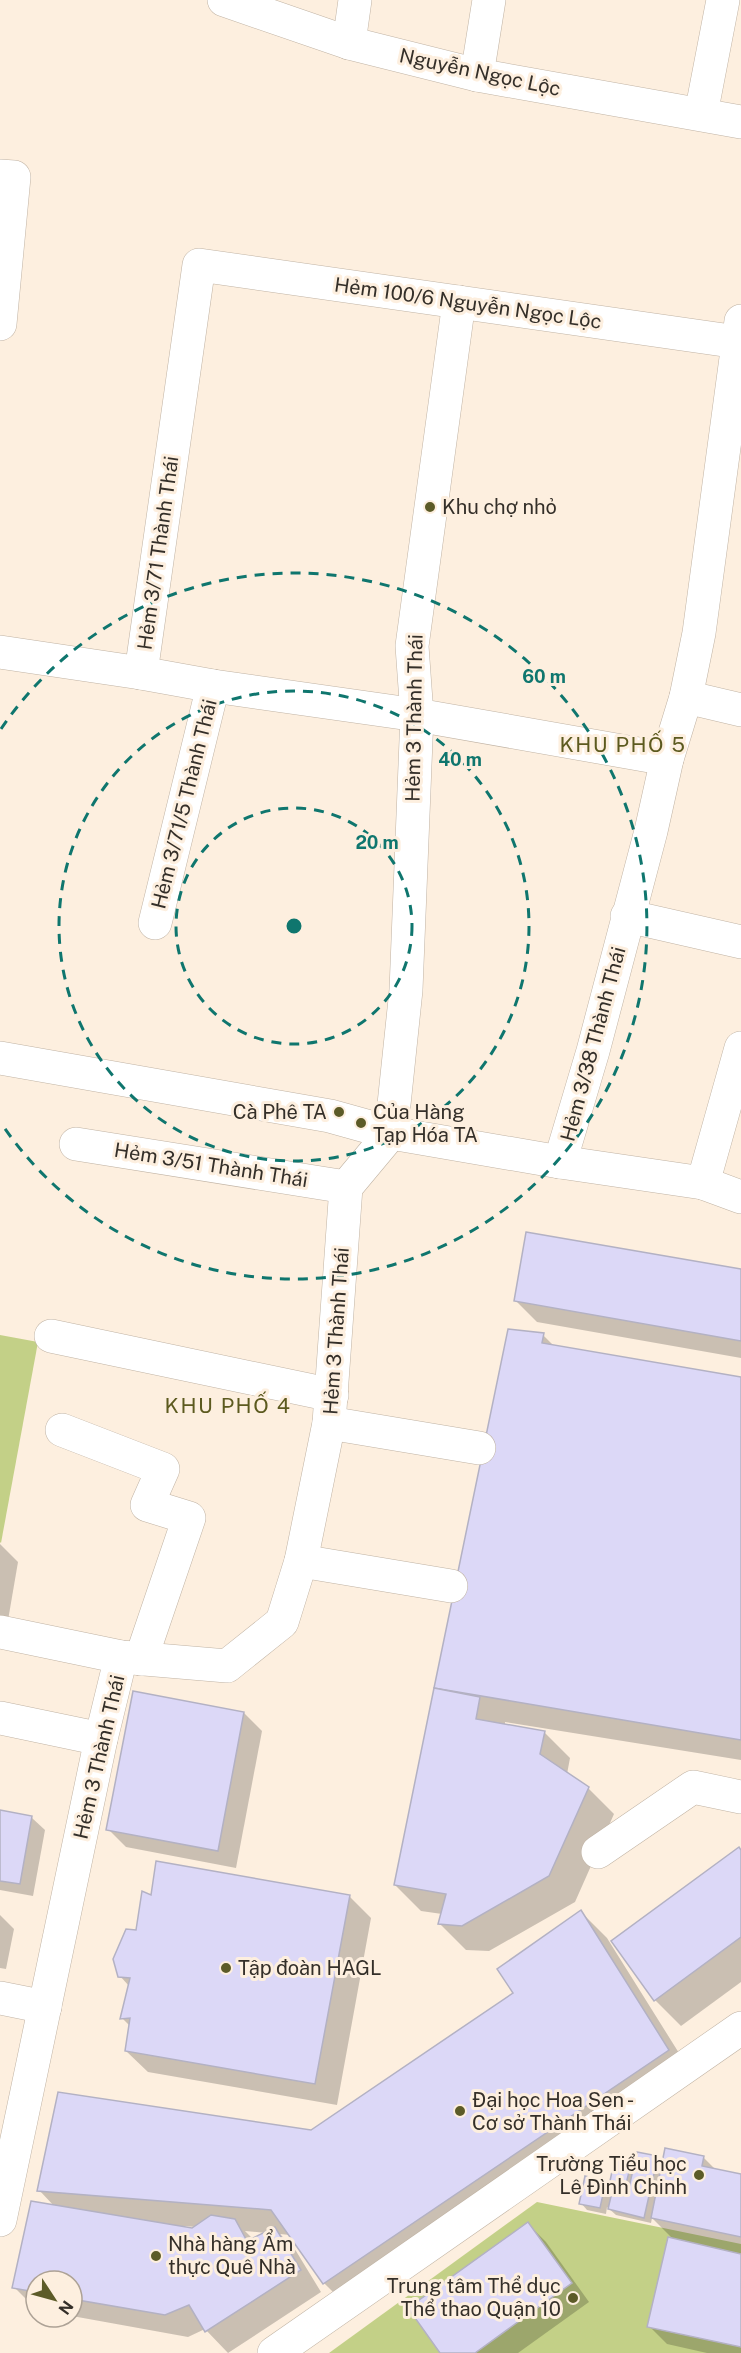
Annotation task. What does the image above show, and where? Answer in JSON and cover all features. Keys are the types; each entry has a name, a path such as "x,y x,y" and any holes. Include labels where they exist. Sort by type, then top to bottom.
{"street":[{"name":"Nguyễn Ngọc Lộc","path":"224,0 350,43 477,75 741,122"},
{"path":"350,43 355,0"},
{"path":"477,75 489,0"},
{"path":"701,114 723,0"},
{"path":"0,176 14,177 0,324"},
{"name":"Hẻm 100/6 Nguyễn Ngọc Lộc","path":"198,265 459,302 740,331"},
{"name":"Hẻm 3/71 Thành Thái","path":"198,265 141,673 417,716 667,759"},
{"name":"Hẻm 3 Thành Thái","path":"391,1132 406,990 417,716 412,646 459,302"},
{"name":"Hẻm 3/38 Thành Thái","path":"0,1058 330,1116 391,1132 560,1162 593,1051 651,831 667,759 686,697 732,464 740,331"},
{"path":"0,652 141,673"},
{"name":"Hẻm 3/71/5 Thành Thái","path":"155,922 213,686"},
{"path":"686,697 741,710"},
{"path":"627,916 741,942"},
{"path":"703,1183 741,1048"},
{"path":"346,1187 391,1132"},
{"name":"Hẻm 3/51 Thành Thái","path":"76,1143 346,1187"},
{"path":"560,1162 703,1183 741,1197"},
{"name":"Hẻm 3 Thành Thái","path":"0,2220 101,1739 131,1658 227,1666 282,1622 301,1561 330,1409 346,1187"},
{"path":"51,1336 479,1448"},
{"path":"0,1632 131,1658 189,1518 147,1504 163,1469 62,1430"},
{"path":"301,1561 451,1586"},
{"path":"0,1718 101,1739"},
{"path":"598,1852 693,1787 741,1797"},
{"path":"0,1998 45,2007"},
{"path":"274,2353 741,2028"}],"green space":[{"path":"0,1335 38,1342 1,1543 0,1542"},
{"name":"Trung tâm Thể dục Thể thao Quận 10","path":"537,2202 741,2244 741,2353 329,2353"}],"building":[{"path":"526,1232 741,1269 741,1341 514,1301"},
{"path":"508,1329 544,1333 542,1343 741,1377 741,1740 434,1688"},
{"path":"434,1688 480,1697 476,1719 545,1731 540,1754 589,1787 549,1876 462,1926 438,1924 446,1894 394,1885"},
{"path":"133,1691 244,1712 218,1851 106,1830"},
{"path":"0,1810 32,1816 20,1884 0,1881"},
{"path":"739,1847 741,1850 741,1937 654,2001 611,1941"},
{"name":"Tập đoàn HAGL","path":"156,1861 350,1895 315,2084 125,2051 130,2018 120,2019 130,1978 118,1977 113,1959 126,1929 136,1930 142,1891 151,1895"},
{"name":"Đại học Hoa Sen - Cơ sở Thành Thái","path":"581,1910 669,2050 323,2284 271,2210 37,2191 58,2092 311,2130 513,1993 497,1969"},
{"path":"665,2148 704,2156 702,2166 741,2174 741,2237 651,2218"},
{"path":"637,2152 658,2156 644,2218 608,2209 613,2188 628,2192"},
{"path":"615,2157 632,2160 626,2184 610,2181"},
{"path":"585,2176 606,2181 600,2208 579,2204"},
{"name":"Nhà hàng Ẩm thực Quê Nhà","path":"31,2201 192,2228 211,2215 235,2219 247,2241 275,2227 301,2270 205,2332 189,2305 165,2315 84,2301 84,2269 24,2269 24,2290 12,2288"},
{"path":"528,2222 572,2283 475,2353 440,2353 408,2308"},
{"path":"668,2237 741,2254 741,2347 647,2327"}],"place":[{"name":"Khu chợ nhỏ","path":"430,507"},
{"name":"Cà Phê TA","path":"339,1112"},
{"name":"Của Hàng Tạp Hóa TA","path":"361,1123"},
{"name":"Tập đoàn HAGL","path":"226,1968"},
{"name":"Đại học Hoa Sen - Cơ sở Thành Thái","path":"460,2111"},
{"name":"Trường Tiểu học Lê Đình Chinh","path":"699,2175"},
{"name":"Nhà hàng Ẩm thực Quê Nhà","path":"156,2256"},
{"name":"Trung tâm Thể dục Thể thao Quận 10","path":"573,2298"}],"district":[{"name":"KHU PHỐ 5","path":"623,744"},
{"name":"KHU PHỐ 4","path":"228,1405"}]}
